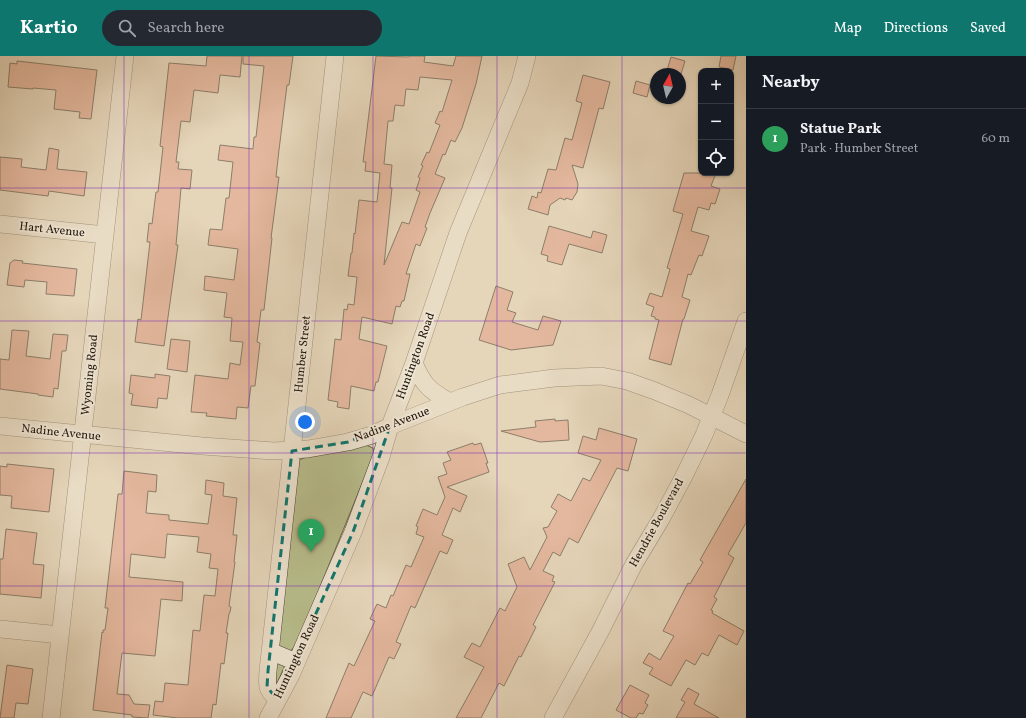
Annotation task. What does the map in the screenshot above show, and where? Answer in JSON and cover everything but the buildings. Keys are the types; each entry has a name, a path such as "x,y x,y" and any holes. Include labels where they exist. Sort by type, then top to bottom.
{"street":[{"name":"Wyoming Road","path":"51,718 124,56"},
{"name":"Humber Street","path":"278,699 267,687 270,651 335,56"},
{"name":"Huntington Road","path":"268,718 296,662 353,532 414,363 458,233 520,83 527,56"},
{"name":"Hart Avenue","path":"0,224 105,235"},
{"name":"Hendrie Boulevard","path":"553,718 601,630 631,569 661,519 683,478 712,416 746,321"},
{"path":"414,363 419,376 433,393 450,402"},
{"name":"Nadine Avenue","path":"0,426 83,436 202,446 274,451 308,449 348,442 372,435 390,426 450,402 500,386 554,378 601,376 627,381 655,391 689,405 746,434"},
{"path":"0,629 60,635"},
{"path":"270,651 296,662"}],"highlighted area":[{"path":"390,426 353,532 277,699 267,687 292,451 348,442"}],"green space":[{"path":"366,445 373,448 374,454 300,636 292,650 287,651 282,649 278,643 299,461 303,458"},
{"path":"276,662 285,665 276,686 275,666"}],"place":[{"name":"Statue Park","path":"311,552"}]}
